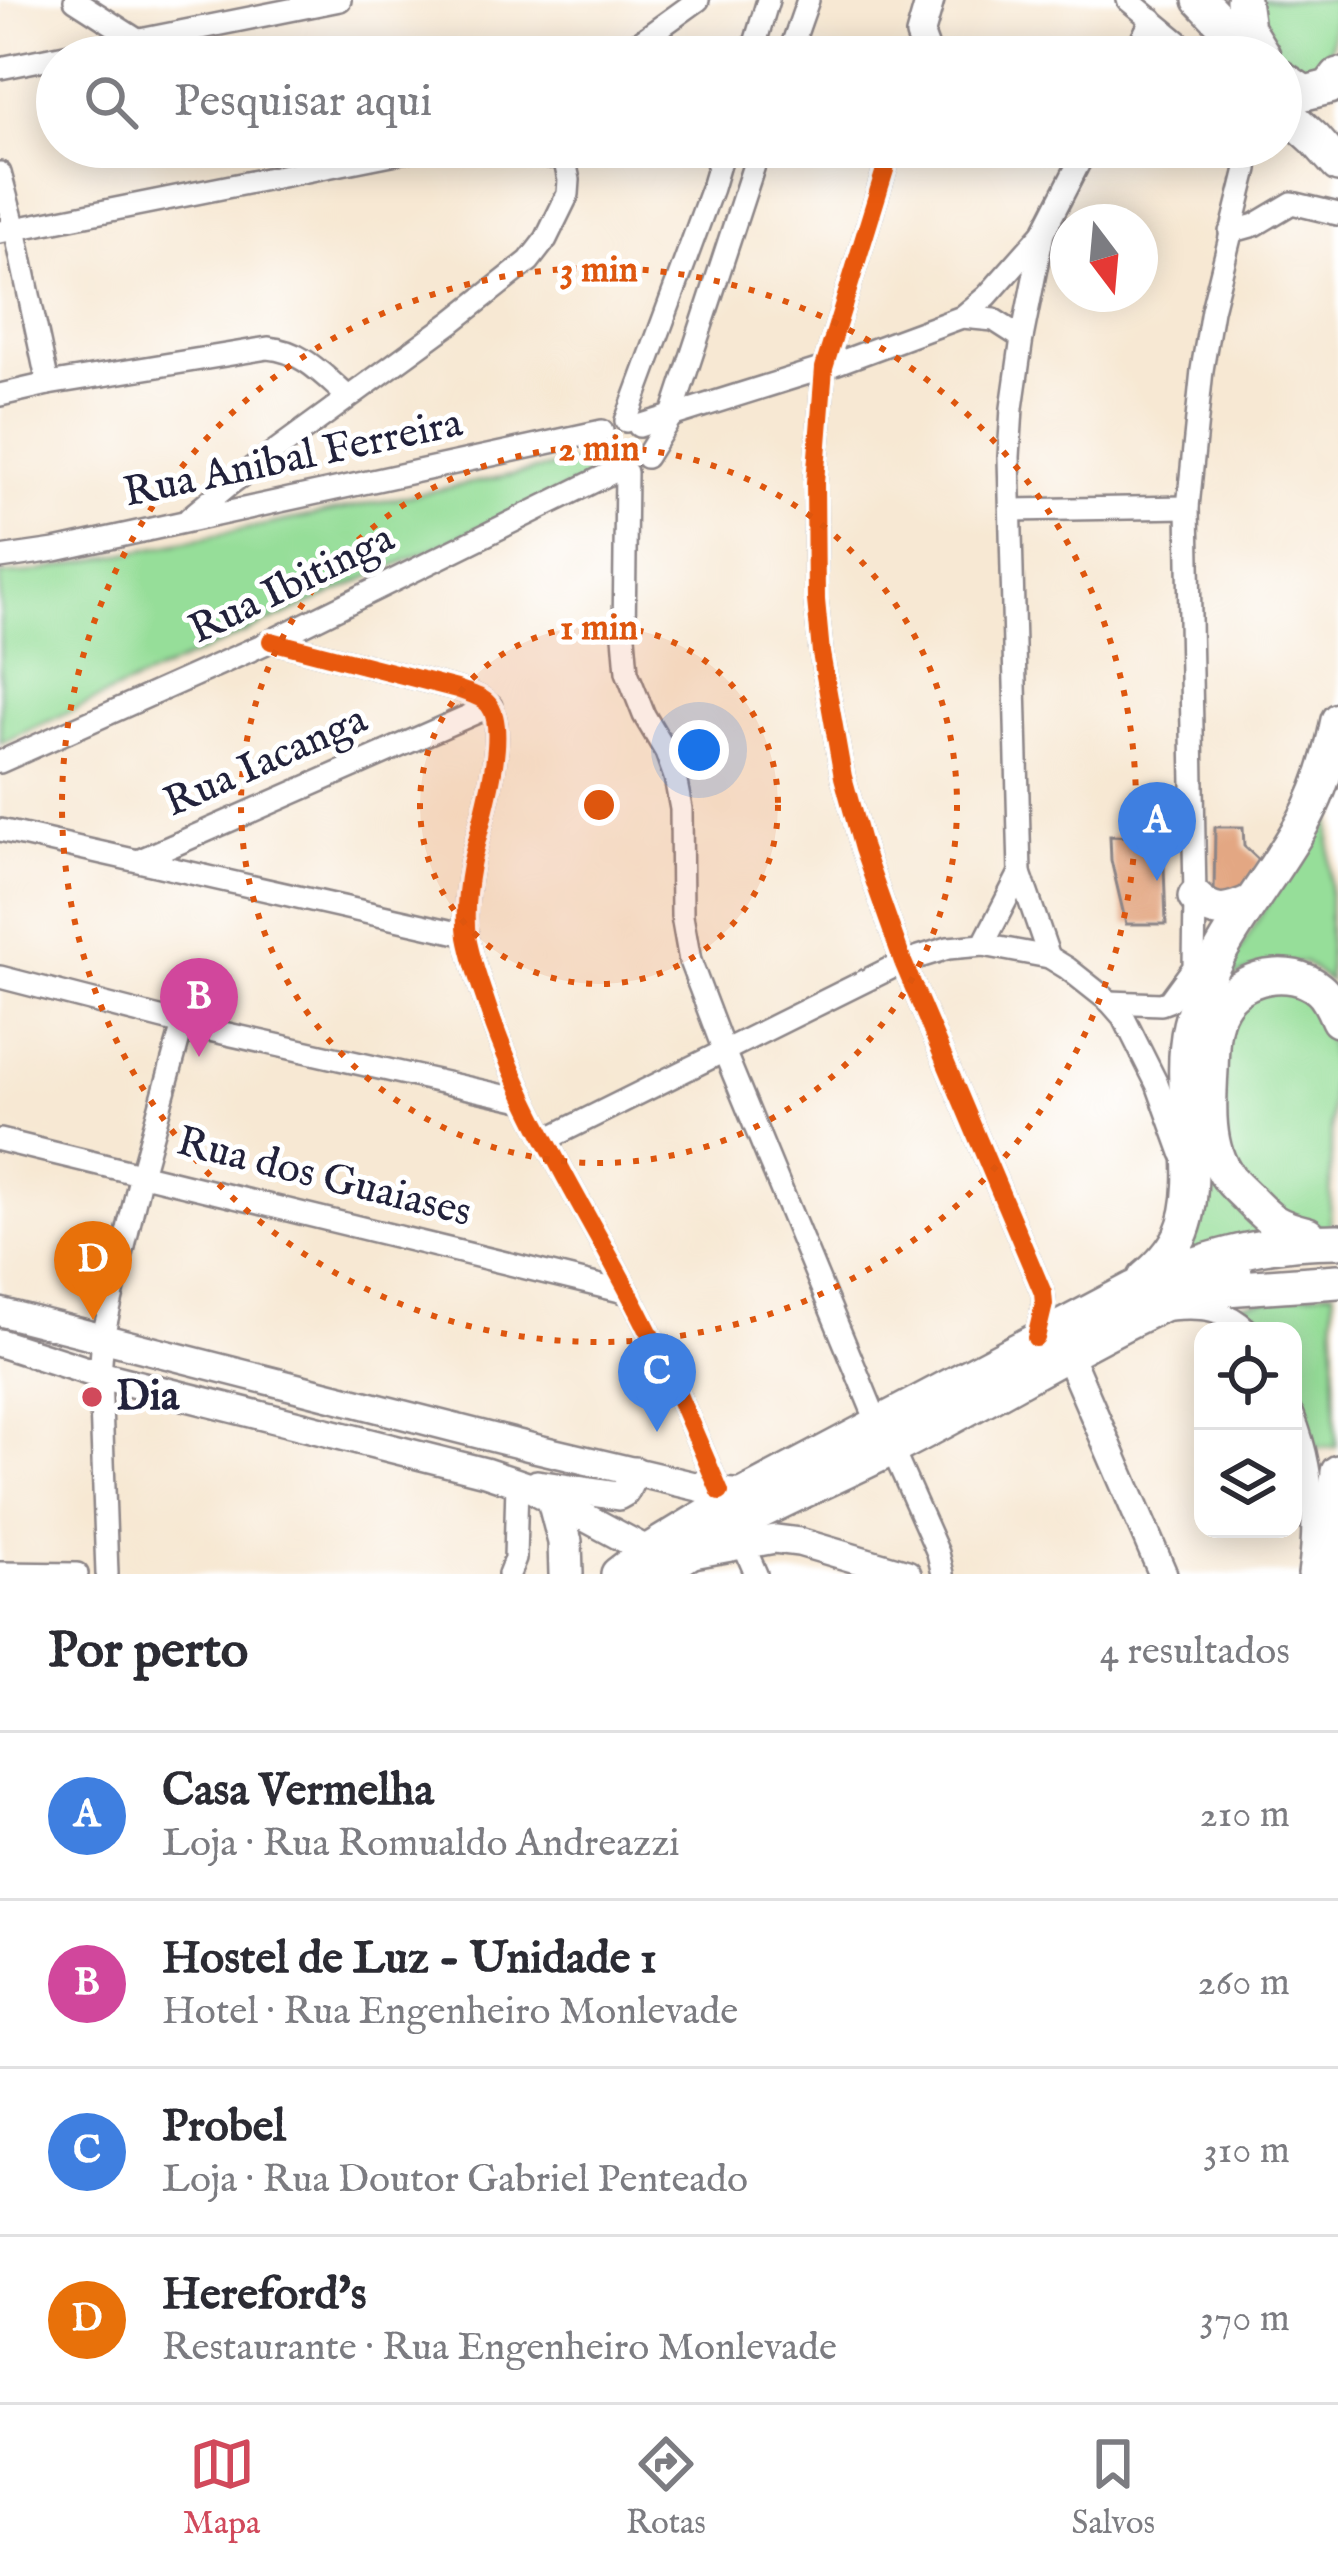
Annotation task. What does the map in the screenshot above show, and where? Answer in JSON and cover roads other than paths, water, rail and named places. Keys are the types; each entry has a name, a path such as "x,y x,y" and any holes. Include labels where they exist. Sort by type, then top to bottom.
{"highway":[{"path":"1200,0 1229,36"},
{"path":"1243,0 1251,36"},
{"path":"1302,92 1329,87 1338,75"},
{"path":"1302,129 1338,165"},
{"path":"1154,1298 1162,1262 1179,1240 1186,1220 1190,1174 1184,1066 1195,1006 1251,902 1311,806 1330,758 1338,720"},
{"path":"1195,896 1206,908 1217,911 1251,902"},
{"path":"1336,1247 1271,1223 1225,1175 1213,1142 1209,1088 1215,1020 1227,998 1240,988 1271,977 1296,977 1327,997 1338,1020"},
{"path":"1154,1298 1180,1268 1251,1247 1305,1240 1336,1247"},
{"path":"618,1574 663,1560 731,1528 1052,1345 1154,1298 1336,1247"},
{"path":"1154,1298 1243,1286 1338,1281"},
{"path":"663,1560 734,1493 885,1437"},
{"path":"1327,1574 1338,1472"},
{"path":"533,1489 565,1541 566,1574"}],"main road":[{"path":"920,36 937,2"},
{"path":"0,1312 734,1493"},
{"path":"0,1343 100,1375 485,1472 533,1489 663,1560 775,1539 907,1574"},
{"path":"1052,1345 1163,1574"},
{"path":"485,1472 493,1436"},
{"path":"533,1489 540,1483 617,1496 625,1492 635,1471"}],"street":[{"path":"74,0 131,36"},
{"path":"74,0 92,36"},
{"path":"164,36 340,0"},
{"path":"757,36 768,0"},
{"path":"795,36 808,0"},
{"path":"1128,0 1172,36"},
{"path":"646,36 689,2"},
{"path":"1144,36 1152,19"},
{"path":"0,68 36,61"},
{"path":"8,230 321,168"},
{"path":"184,523 530,261 568,194 571,168"},
{"path":"646,457 648,440 633,423 718,168"},
{"path":"602,431 598,454 608,467 634,470 672,415 753,168"},
{"path":"886,168 824,368 815,505 821,653 863,849 903,962 1043,1293 1052,1345"},
{"path":"1049,957 1020,873 1011,424 1043,233 1076,168"},
{"path":"1110,1002 1169,1001 1194,967 1188,507 1202,370 1247,168"},
{"path":"0,173 8,230 48,384"},
{"path":"1230,232 1255,226 1292,203 1338,214"},
{"name":"Rua Anibal Ferreira","path":"0,558 184,523 602,431 613,422 672,415 824,368 962,317 1043,233"},
{"path":"962,317 994,320 1022,338"},
{"path":"0,395 268,348 299,355 348,397"},
{"path":"620,471 627,672 675,777 681,809 682,916 690,961 943,1574"},
{"name":"Rua Ibitinga","path":"0,762 271,641 620,471"},
{"path":"230,484 244,509"},
{"path":"1011,509 1188,507"},
{"path":"271,641 457,689 490,706 497,749 470,869 467,935 490,1017 526,1101 734,1493"},
{"name":"Rua Iacanga","path":"140,860 490,706"},
{"path":"0,830 467,935"},
{"path":"983,945 1020,873"},
{"path":"547,1139 903,962 948,948 983,945 1049,957 1110,1002 1124,1018 1149,1068 1190,1174"},
{"path":"0,977 183,1024 526,1101"},
{"path":"106,1574 103,1336 183,1024"},
{"name":"Rua dos Guaiases","path":"0,1140 629,1293"},
{"path":"1154,1298 1219,1310 1239,1322"},
{"path":"1298,1430 1313,1492 1309,1574"},
{"path":"509,1574 533,1489"},
{"path":"743,1544 756,1574"},
{"path":"0,1573 77,1574"}],"place":[{"name":"Casa Vermelha","path":"1157,881"},
{"name":"Hostel de Luz - Unidade 1","path":"199,1057"},
{"name":"Hereford's","path":"93,1320"},
{"name":"Dia","path":"92,1397"},
{"name":"Probel","path":"657,1432"}]}
